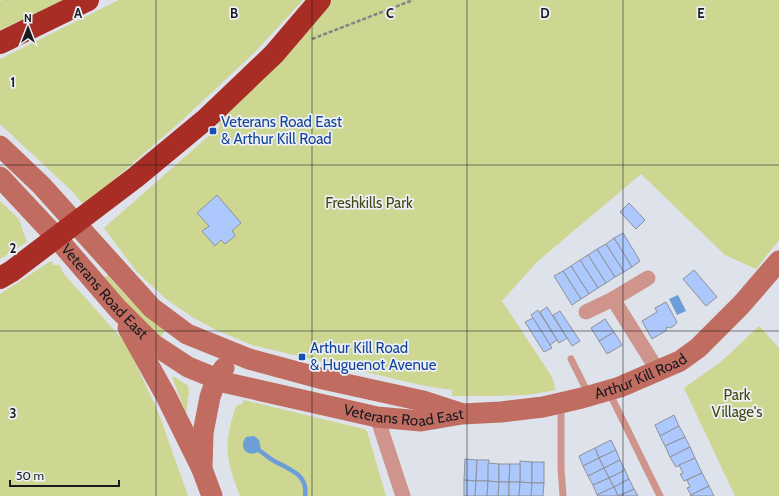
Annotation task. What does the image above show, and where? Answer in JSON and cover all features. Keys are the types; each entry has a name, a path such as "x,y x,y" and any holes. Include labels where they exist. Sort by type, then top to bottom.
{"highway":[{"path":"0,43 88,0"},
{"path":"0,278 12,271 136,177 206,119 274,54 320,0"}],"street":[{"path":"0,146 41,185 75,223"},
{"path":"0,177 56,237"},
{"name":"Veterans Road East","path":"75,223 152,308 186,334 232,353 323,379 423,401 462,414"},
{"name":"Veterans Road East","path":"56,237 117,308 153,344 188,367 216,380 377,417 421,421 462,414"},
{"name":"Arthur Kill Road","path":"462,414 501,412 543,407 561,403 599,393 658,371 680,361 698,348 741,305 779,261"},
{"path":"586,312 613,299 648,278"},
{"path":"613,299 658,371"},
{"path":"117,308 166,396 202,469 212,496"},
{"path":"202,469 203,433 207,410 216,380 232,353"},
{"path":"377,417 403,496"}],"lane":[{"path":"571,359 599,393 660,496"},
{"path":"561,403 561,468 563,496"}],"path":[{"path":"310,40 413,0"}],"green space":[{"path":"65,0 0,30 0,1"},
{"path":"119,0 303,0 255,52 179,123 86,204 82,203 72,191 0,124 0,59"},
{"name":"Freshkills Park","path":"332,0 779,0 779,240 756,269 725,255 641,174 537,262 502,301 552,377 556,390 528,395 452,396 452,390 425,386 252,345 216,330 192,317 166,299 136,271 104,228 220,126 217,120 304,34"},
{"path":"0,201 19,219 27,242 0,259"},
{"path":"51,261 54,265 59,265 64,274 123,340 129,349 159,414 188,496 0,496 0,294"},
{"path":"108,275 135,304 166,330 160,337 100,280"},
{"name":"Park Village's","path":"759,326 779,348 779,496 735,496 684,388 722,361"},
{"path":"172,377 175,377 188,386 189,392 186,413"},
{"path":"244,400 364,429 367,431 386,496 240,496 233,478 229,460 228,442 235,409 237,405 242,404"}],"water":[{"path":"678,295 686,311 677,315 669,299"},
{"path":"254,436 259,440 261,450 257,453 249,453 244,449 244,441 246,437"}],"building":[{"path":"217,195 241,223 232,231 235,236 225,244 221,240 215,246 202,231 209,226 197,213"},
{"path":"629,203 645,220 636,229 620,212"},
{"path":"623,233 640,261 632,267 614,238"},
{"path":"614,238 632,267 624,272 606,244"},
{"path":"606,244 624,272 615,277 597,249"},
{"path":"597,249 615,277 606,283 588,255"},
{"path":"588,255 606,283 598,288 580,260"},
{"path":"580,260 598,288 589,294 571,266"},
{"path":"571,266 589,294 581,299 563,271"},
{"path":"694,270 717,297 706,306 683,279"},
{"path":"563,271 581,299 572,305 554,276"},
{"path":"666,302 677,322 674,326 670,328 667,327 667,330 652,339 642,321 657,312 655,308"},
{"path":"547,307 567,338 559,343 540,312"},
{"path":"538,310 557,340 550,345 531,315"},
{"path":"560,311 580,341 572,346 553,315"},
{"path":"533,318 552,348 544,352 525,322"},
{"path":"605,319 614,332 599,341 591,328"},
{"path":"614,332 622,345 607,354 599,341"},
{"path":"674,415 679,426 660,436 655,425"},
{"path":"679,426 685,437 665,446 660,436"},
{"path":"685,437 690,447 670,457 665,446"},
{"path":"611,440 616,450 599,458 595,448"},
{"path":"690,447 695,458 676,467 670,457"},
{"path":"595,448 599,458 583,466 579,456"},
{"path":"616,450 620,460 604,468 599,458"},
{"path":"599,458 604,468 588,476 583,466"},
{"path":"695,458 702,473 684,481 680,474 683,473 679,465"},
{"path":"465,459 477,460 476,481 464,480"},
{"path":"477,460 489,460 488,481 476,481"},
{"path":"620,460 625,470 609,478 604,468"},
{"path":"520,461 532,462 532,483 520,482"},
{"path":"532,462 544,462 544,483 532,483"},
{"path":"488,463 499,464 499,482 488,481"},
{"path":"499,464 510,464 509,482 499,482"},
{"path":"510,464 520,464 520,482 509,482"},
{"path":"604,468 609,478 593,485 588,476"},
{"path":"625,470 629,479 614,487 609,478"},
{"path":"702,473 709,486 691,495 687,488 690,487 687,480"},
{"path":"609,478 614,487 597,495 593,485"},
{"path":"629,479 634,489 618,496 614,487"},
{"path":"464,480 476,481 475,496 464,496"},
{"path":"476,481 488,481 487,496 475,496"},
{"path":"488,481 499,482 498,496 487,496"},
{"path":"499,482 509,482 509,496 498,496"},
{"path":"509,482 520,482 519,496 509,496"},
{"path":"520,482 532,483 531,496 519,496"},
{"path":"532,483 544,483 543,496 531,496"},
{"path":"709,486 714,496 690,496 691,495"},
{"path":"614,487 618,496 597,495"},
{"path":"634,489 638,496 619,496"}],"waterway":[{"path":"260,451 298,475 304,484 305,496"}],"place":[{"name":"Veterans Road East & Arthur Kill Road","path":"213,131"},
{"name":"Arthur Kill Road & Huguenot Avenue","path":"302,357"}]}
